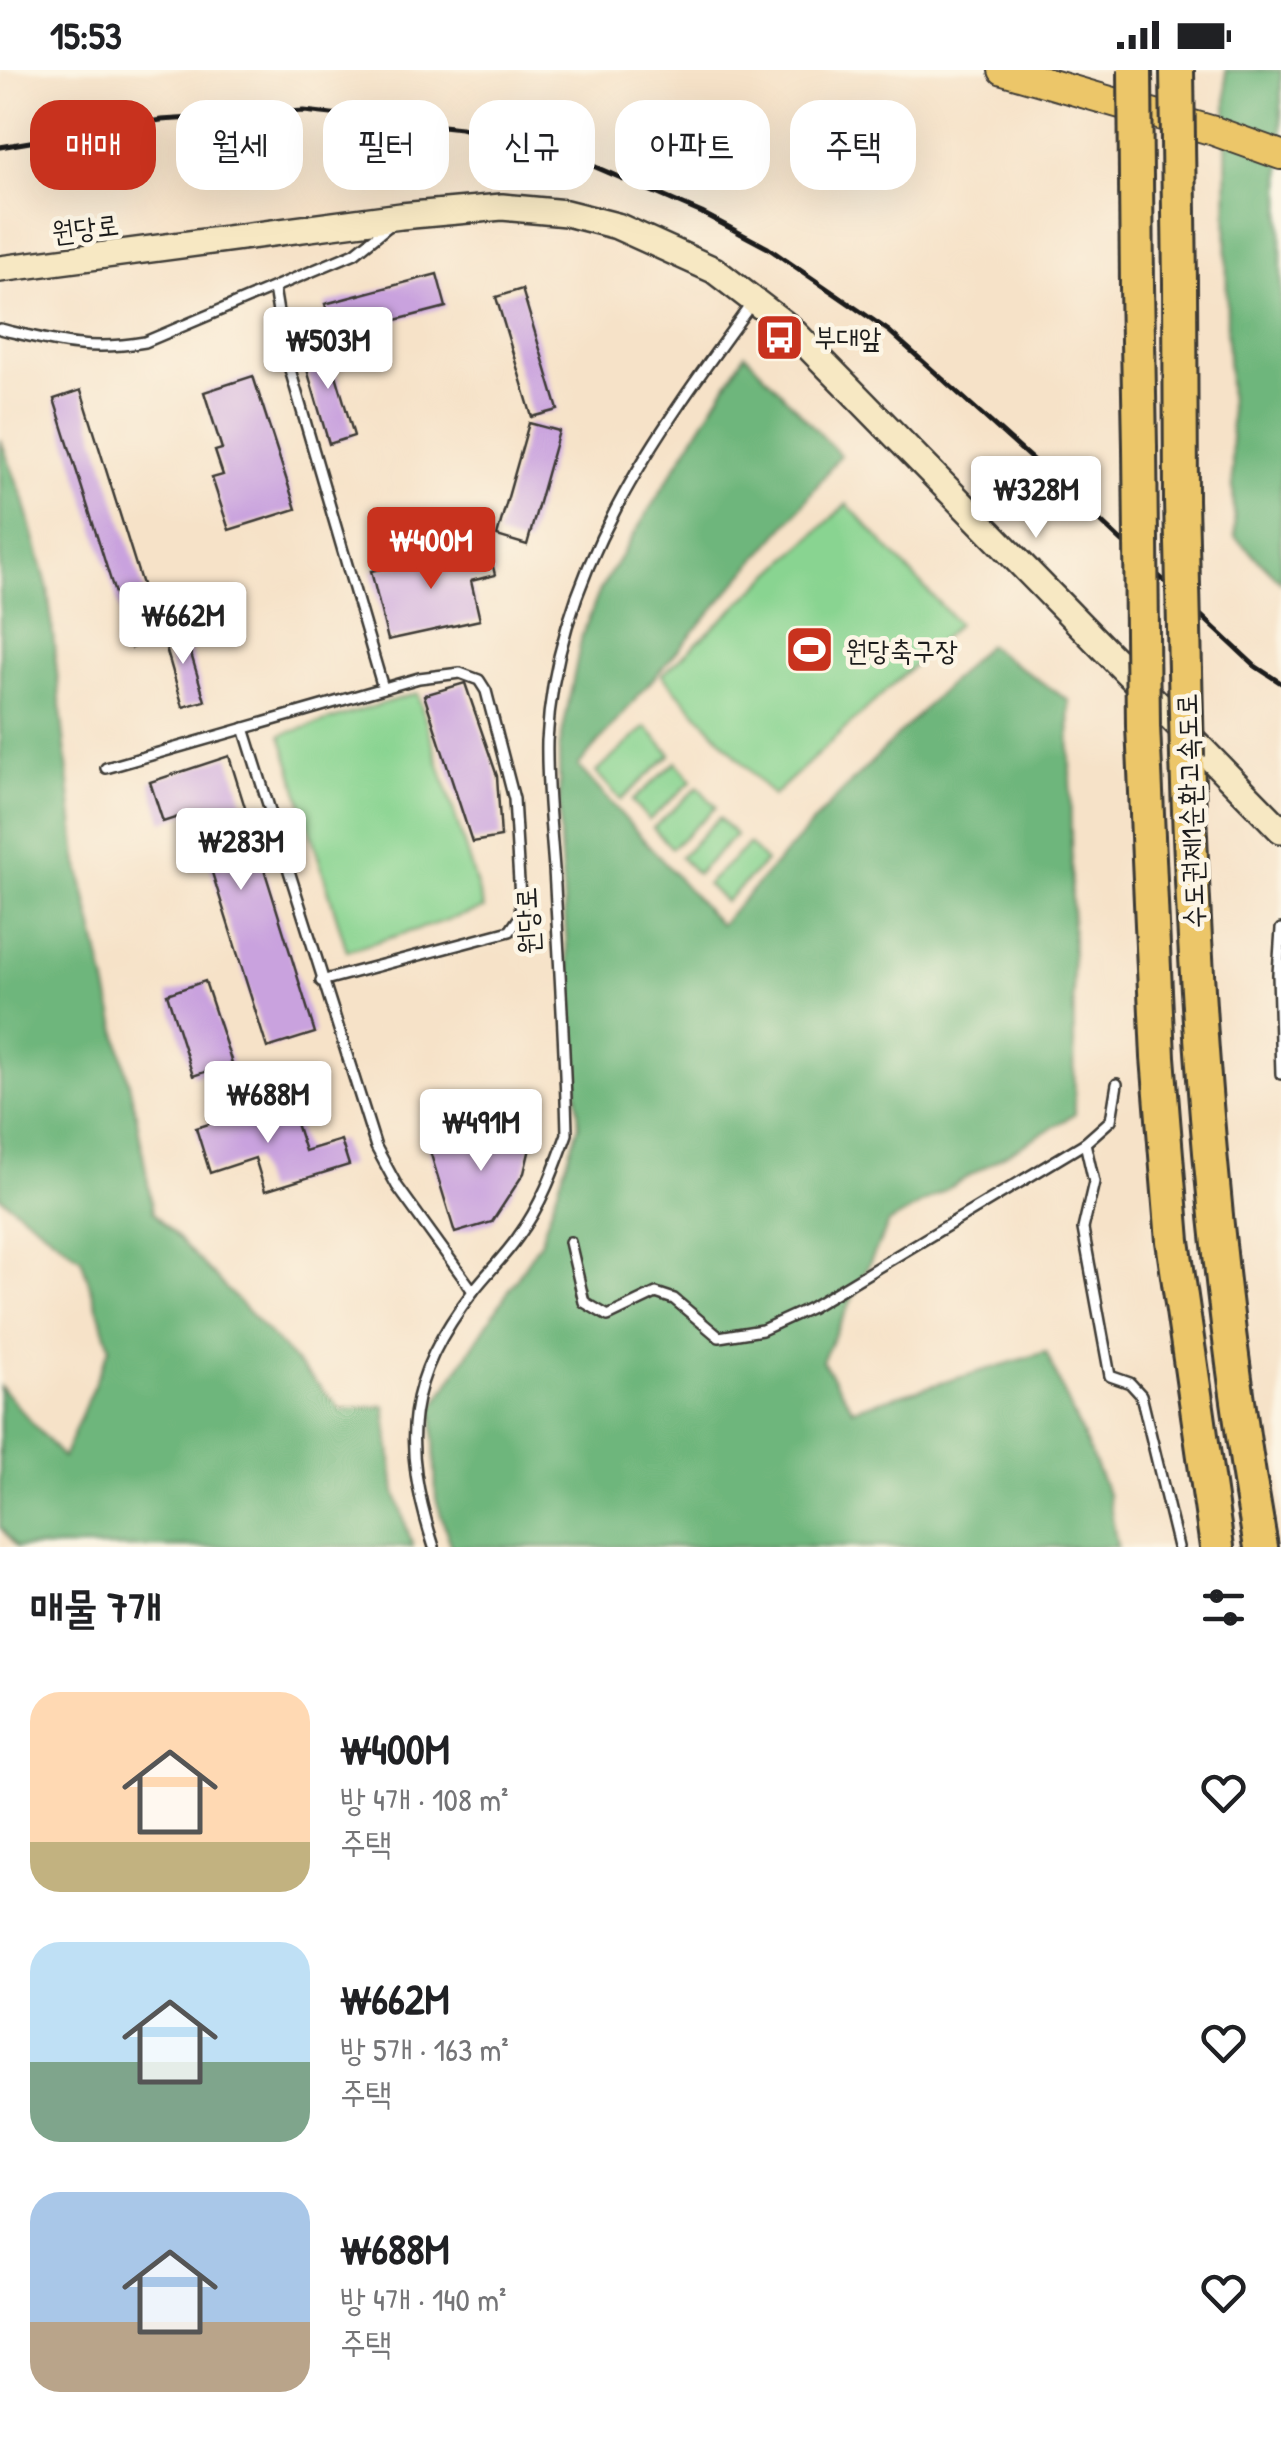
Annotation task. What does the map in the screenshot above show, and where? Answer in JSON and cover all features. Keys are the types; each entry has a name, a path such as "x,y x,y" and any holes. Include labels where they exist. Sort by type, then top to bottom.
{"highway":[{"path":"1125,70 1136,132"},
{"name":"수도권제1순환고속도로","path":"1135,70 1143,726 1158,1057 1173,1241 1217,1547"},
{"name":"수도권제1순환고속도로","path":"1176,70 1187,757 1200,1048 1227,1326 1261,1547"},
{"path":"1178,173 1194,70"}],"main road":[{"path":"1002,70 1214,130 1281,155"},
{"path":"1048,70 1281,140"},
{"name":"원당로","path":"0,269 401,216 502,207 566,214 617,226 714,270 791,328 1281,830"}],"lane":[{"path":"0,330 73,347 145,342 355,254 401,216"},
{"path":"274,288 284,349 383,688"},
{"name":"원당로","path":"434,1547 414,1472 412,1414 430,1360 473,1291 520,1236 548,1186 566,1134 548,741 558,663 583,574 628,483 674,408 754,301"},
{"path":"106,768 420,678 460,673 479,680 486,692 514,799 521,914 516,926 510,931 322,980"},
{"path":"244,728 376,1147 396,1186 473,1291"},
{"path":"1281,930 1281,1074"},
{"path":"570,1242 584,1302 608,1316 656,1293 674,1299 719,1337 762,1330 810,1308 1084,1143 1110,1120 1118,1084"},
{"path":"1084,1143 1094,1182 1084,1230 1110,1376 1130,1383 1141,1395 1178,1547"}],"green space":[{"path":"1226,70 1281,70 1281,582 1235,537 1227,332"},
{"path":"745,354 840,455 797,512 578,766 720,925 832,802 987,645 1069,701 1075,1114 889,1223 822,1361 853,1409 1046,1352 1108,1494 1117,1547 451,1547 436,1499 433,1408 540,1242 579,1125 560,844 559,750 582,635 600,590"},
{"path":"0,439 23,497 48,589 77,858 136,1114 153,1212 341,1409 385,1406 395,1492 413,1547 16,1547 0,1527 0,1386 63,1458 110,1347 81,1258 0,1197"},
{"name":"원당축구장","path":"847,504 958,624 773,796 662,675"},
{"path":"417,693 484,909 347,951 281,735"},
{"path":"646,727 671,754 621,800 596,772"},
{"path":"676,762 692,781 649,820 632,801"},
{"path":"698,787 716,807 672,848 653,828"},
{"path":"719,818 736,835 697,874 680,857"},
{"path":"749,844 766,862 725,902 707,884"}],"building":[{"path":"437,274 446,307 334,336 325,304"},
{"path":"522,289 558,410 532,417 496,297"},
{"path":"326,341 354,436 329,444 301,349"},
{"path":"253,376 296,509 229,530 212,478 223,475 215,451 222,449 204,392"},
{"path":"81,390 159,639 132,648 54,399"},
{"path":"529,423 559,431 527,545 497,536"},
{"path":"488,545 495,575 471,581 480,620 388,640 371,571"},
{"path":"183,627 205,701 183,707 162,634"},
{"path":"465,683 497,776 501,837 472,842 424,695"},
{"path":"229,756 315,1033 267,1048 193,812 163,822 150,782"},
{"path":"205,981 232,1063 193,1076 167,994"},
{"path":"288,1099 305,1151 341,1140 349,1165 265,1191 255,1158 210,1173 196,1128"},
{"path":"518,1126 528,1129 531,1144 524,1173 492,1222 455,1233 429,1148"}],"railway":[{"path":"0,147 161,120 304,111 461,128 584,162 702,213 768,248 889,331 1255,666 1281,683"}],"place":[{"name":"부대앞","path":"779,337"},
{"name":"원당축구장","path":"810,650"}]}
